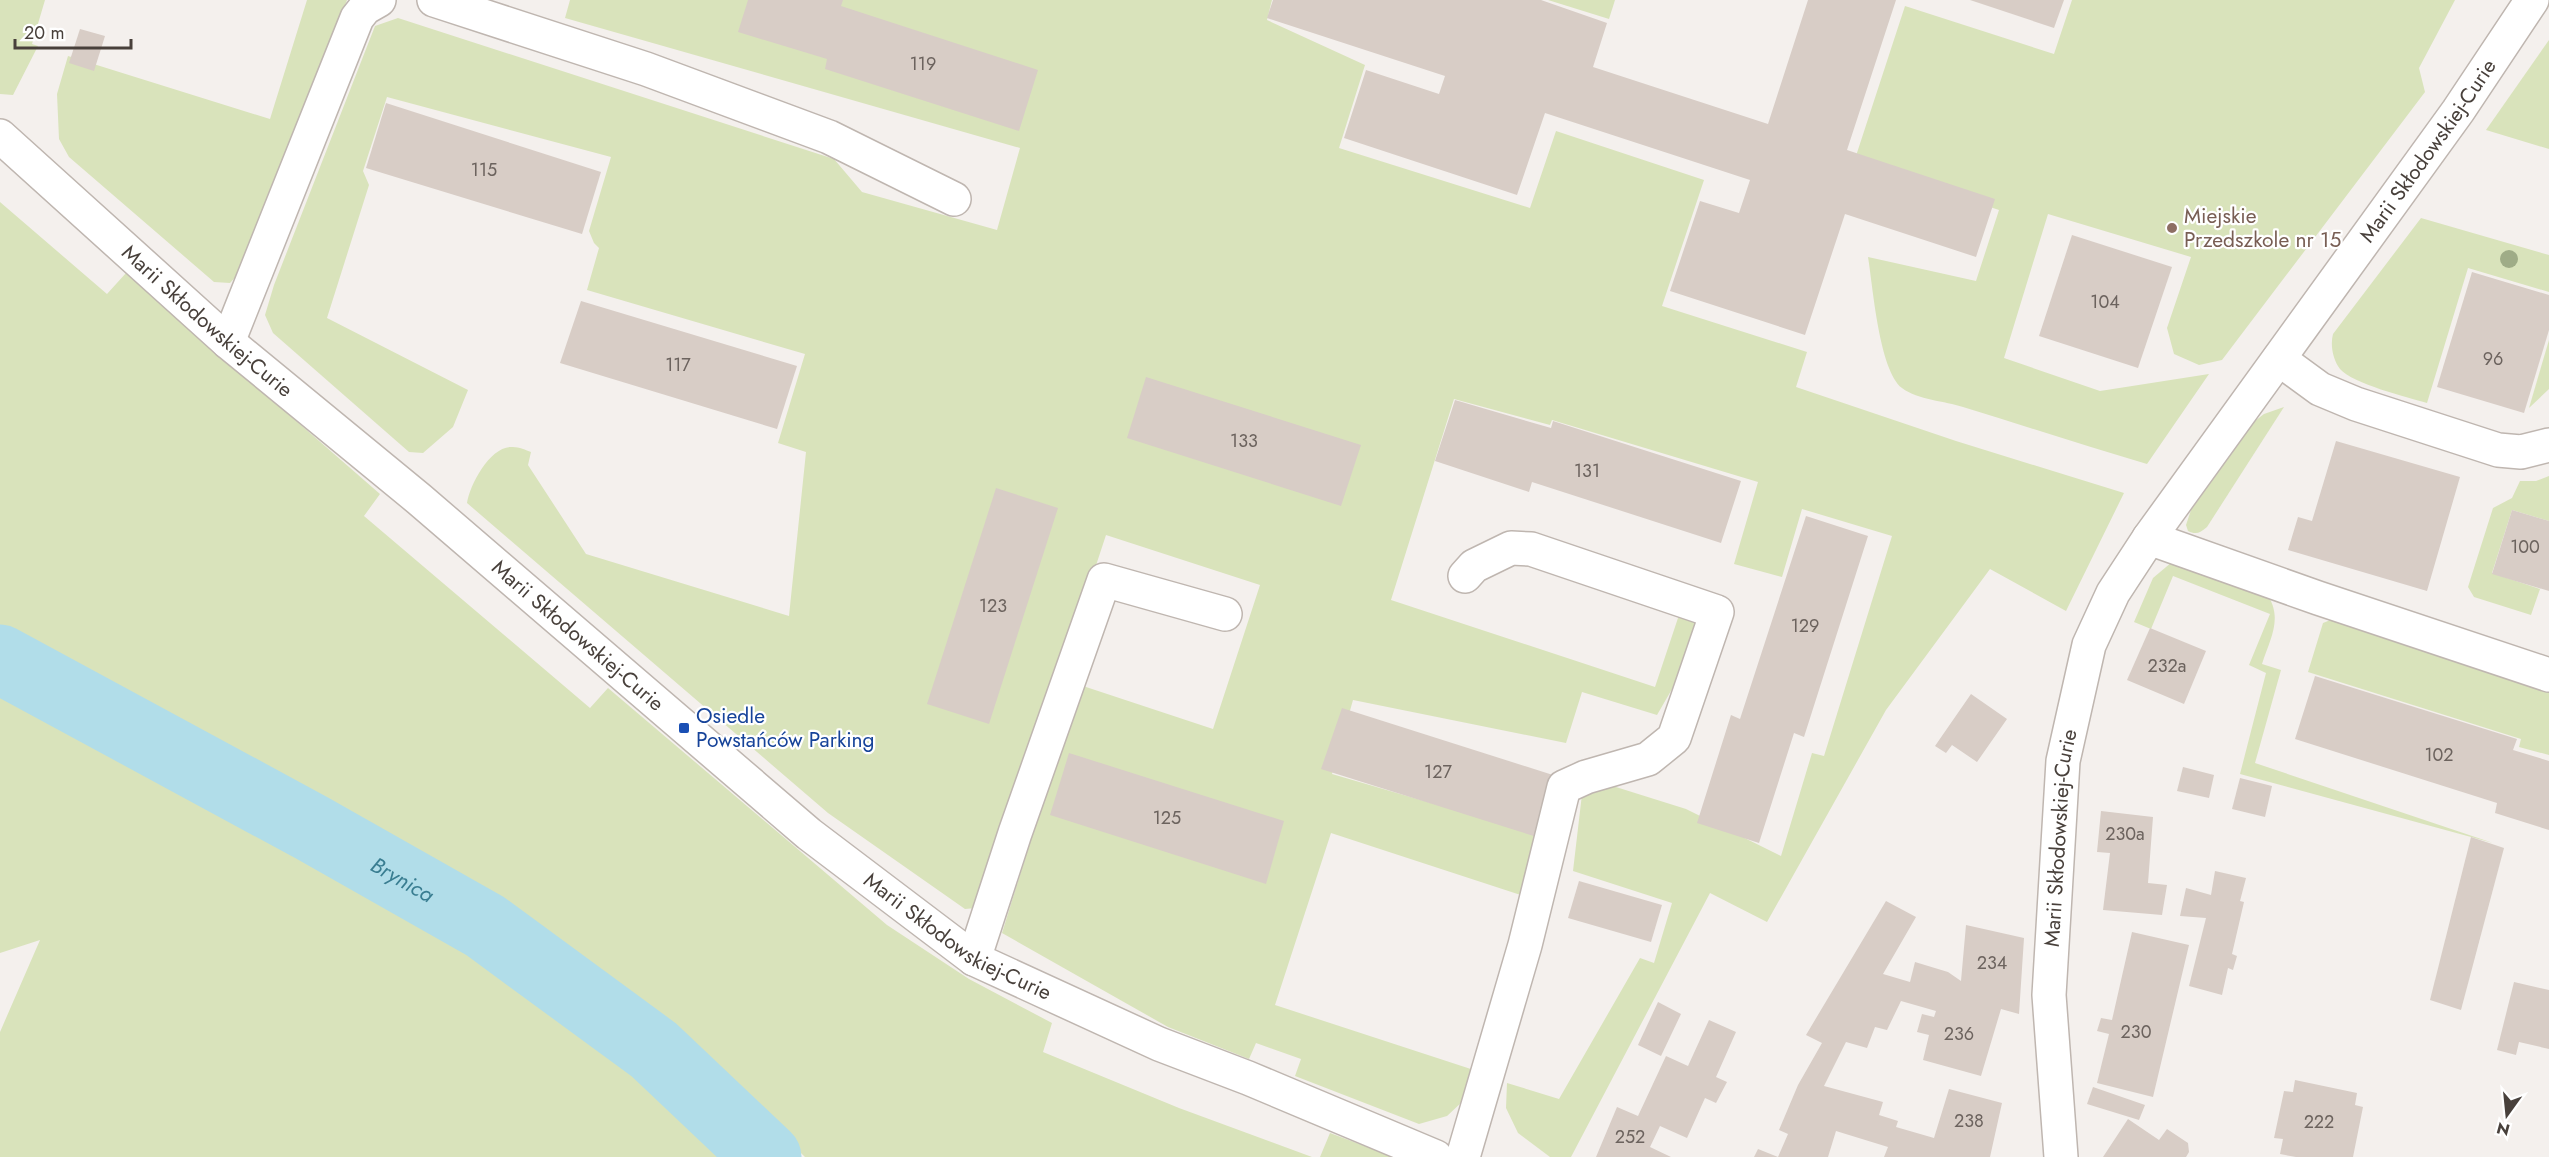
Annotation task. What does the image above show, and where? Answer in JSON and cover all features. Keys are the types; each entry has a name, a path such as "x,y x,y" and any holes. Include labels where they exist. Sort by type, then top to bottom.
{"street":[{"path":"228,342 357,18 365,8 379,0"},
{"path":"434,0 646,69 829,137 954,200"},
{"name":"Marii Skłodowskiej-Curie","path":"2061,1157 2049,995 2063,761 2090,645 2113,593 2149,538 2458,111 2532,0"},
{"name":"Marii Skłodowskiej-Curie","path":"0,136 228,342 419,499 809,834 974,959 1159,1044 1248,1078 1436,1157"},
{"path":"2279,359 2320,388 2356,404 2498,450 2521,452 2549,445"},
{"path":"2149,538 2318,598 2549,675"},
{"path":"1463,1157 1525,945 1564,787 1586,777 1647,759 1674,738 1717,612 1531,549 1511,548 1474,566 1465,576"},
{"path":"974,959 1015,832 1104,580 1225,614"}],"green space":[{"path":"0,0 45,0 32,44 38,46 13,95 0,94"},
{"path":"307,0 347,0 247,265 230,283 214,282 69,157 59,139 57,94 68,56 270,119"},
{"path":"570,0 1272,0 1267,20 1365,65 1339,148 1530,208 1556,131 1704,180 1662,306 1807,352 1796,387 1956,441 2124,493 2066,611 1990,569 1886,710 1767,922 1710,893 1571,1157 1550,1157 1518,1133 1506,1108 1507,1083 1559,1099 1640,958 1654,963 1672,903 1573,871 1584,777 1686,809 1781,856 1812,753 1824,756 1892,536 1802,509 1782,577 1734,564 1758,482 1552,420 1550,425 1454,399 1391,600 1655,687 1681,609 1693,618 1701,639 1657,715 1582,692 1566,743 1353,700 1332,774 1554,839 1536,900 1331,833 1275,1005 1480,1072 1462,1102 1447,1116 1419,1124 1295,1076 1301,1059 1256,1043 1249,1059 1168,1027 1002,933 1036,823 1083,686 1213,729 1260,585 1106,535 1014,814 976,908 965,909 828,813 467,503 477,476 497,452 515,447 531,452 528,465 586,554 789,616 806,452 778,443 805,354 587,290 599,248 589,231 611,157 387,97 363,171 369,185 327,318 468,390 453,427 423,453 409,452 273,333 265,315 274,285 375,26 398,18 834,159 862,192 997,230 1020,148 565,18"},
{"path":"1548,0 1615,0 1609,19"},
{"name":"Miejskie Przedszkole nr 15","path":"2072,0 2455,0 2419,68 2425,92 2222,360 2199,365 2174,354 2167,328 2191,257 2048,214 2004,358 2100,391 2209,374 2147,464 1908,392 1894,378 1882,347 1878,327 1868,257 1976,281 1999,210 1854,162 1905,6 2054,54"},
{"path":"2549,40 2549,149 2486,130"},
{"path":"0,202 107,294 126,273 380,494 364,516 590,708 608,688 887,925 969,979 1052,1023 1043,1052 1179,1108 1312,1157 805,1157 763,1116 556,947 0,626"},
{"path":"2421,218 2549,255 2549,292 2468,268 2427,403 2381,389 2347,375 2336,361 2332,343 2333,334"},
{"path":"2549,340 2549,389 2529,408"},
{"path":"2284,407 2207,527 2198,533 2188,531 2186,525 2191,510 2255,421 2264,414"},
{"path":"2549,476 2549,521 2512,510 2492,573 2540,589 2531,615 2474,597 2468,587 2493,508 2512,498 2520,481 2536,481"},
{"path":"2172,562 2265,591 2271,600 2275,618 2274,627 2262,664 2281,670 2255,763 2493,843 2240,774 2266,673 2249,665 2270,614 2173,576 2151,629 2134,622 2153,578"},
{"path":"2333,619 2549,690 2549,755 2519,747 2521,739 2308,672 2323,623"},
{"path":"0,689 544,981 728,1157 0,1157 0,1032 40,940 0,953"},
{"path":"1330,1133 1394,1157 1320,1157"}],"building":[{"path":"748,0 843,0 841,6 1038,70 1019,131 825,69 827,59 738,32"},
{"path":"1273,0 1541,0 1607,23 1593,67 1768,124 1808,0 1896,0 1847,150 1995,199 1976,257 1845,214 1805,335 1670,291 1700,201 1739,213 1750,180 1545,113 1517,195 1344,138 1366,70 1439,94 1445,76 1267,18"},
{"path":"1970,0 2064,0 2054,28"},
{"path":"80,29 105,36 94,71 69,63"},
{"path":"386,103 601,172 582,234 366,168"},
{"path":"2072,235 2172,267 2138,368 2039,336"},
{"path":"2472,272 2549,295 2549,330 2524,413 2437,387"},
{"path":"581,301 797,366 777,429 560,363"},
{"path":"1146,377 1361,445 1341,506 1127,438"},
{"path":"1455,400 1551,428 1553,421 1741,481 1721,543 1532,482 1529,492 1435,461"},
{"path":"2336,441 2460,477 2427,591 2288,550 2298,517 2312,521"},
{"path":"996,488 1058,508 989,724 927,704"},
{"path":"2512,510 2549,521 2549,591 2492,574"},
{"path":"1806,516 1868,536 1804,737 1794,733 1759,843 1697,823 1731,715 1740,719"},
{"path":"2150,628 2206,651 2184,704 2127,680"},
{"path":"2315,676 2517,739 2513,750 2549,761 2549,830 2495,813 2497,803 2295,739"},
{"path":"1971,694 2007,719 1977,762 1952,745 1946,753 1935,746"},
{"path":"1342,708 1556,776 1537,837 1321,769"},
{"path":"1069,753 1284,821 1266,884 1050,815"},
{"path":"2183,767 2214,775 2209,798 2177,791"},
{"path":"2240,778 2272,786 2265,817 2232,809"},
{"path":"2101,811 2153,817 2148,883 2167,885 2162,915 2103,910 2110,853 2097,852"},
{"path":"2471,837 2504,848 2461,1010 2430,1000"},
{"path":"2215,871 2246,878 2240,901 2244,902 2232,954 2237,956 2233,970 2228,968 2222,995 2189,986 2206,918 2180,916 2186,888 2211,895"},
{"path":"1579,881 1662,905 1651,942 1568,918"},
{"path":"1886,901 1916,917 1883,974 1910,982 1915,962 1948,972 1961,981 1966,925 2024,938 2019,1014 2001,1009 1981,1076 1923,1060 1929,1035 1917,1032 1922,1014 1934,1017 1936,1011 1901,1001 1887,1030 1875,1027 1867,1048 1846,1042 1824,1086 1883,1102 1879,1115 1898,1121 1896,1127 1934,1138 1949,1089 2002,1103 1990,1157 1884,1157 1888,1147 1836,1131 1828,1157 1778,1157 1788,1134 1779,1130 1798,1085 1822,1043 1806,1035"},
{"path":"2132,932 2189,945 2153,1097 2097,1083 2109,1034 2097,1031 2101,1018 2112,1020"},
{"path":"2514,982 2549,990 2549,1049 2519,1042 2516,1055 2497,1050"},
{"path":"1658,1002 1681,1014 1661,1056 1638,1045"},
{"path":"1709,1020 1736,1032 1716,1077 1727,1082 1716,1103 1705,1098 1687,1138 1660,1126 1650,1147 1671,1157 1596,1157 1617,1107 1638,1116 1666,1056 1688,1066"},
{"path":"2295,1080 2357,1093 2355,1105 2363,1107 2353,1157 2296,1157 2280,1154 2283,1139 2274,1138 2284,1091 2293,1092"},
{"path":"2093,1087 2145,1105 2139,1120 2087,1104"},
{"path":"2128,1119 2159,1140 2167,1129 2188,1143 2189,1152 2186,1157 2103,1157"},
{"path":"1758,1149 1778,1157 1754,1157"}],"waterway":[{"name":"Brynica","path":"0,659 312,828 485,926 654,1050 767,1157"}],"place":[{"name":"Miejskie Przedszkole nr 15","path":"2172,228"},
{"name":"Osiedle Powstańców Parking","path":"684,728"}]}
